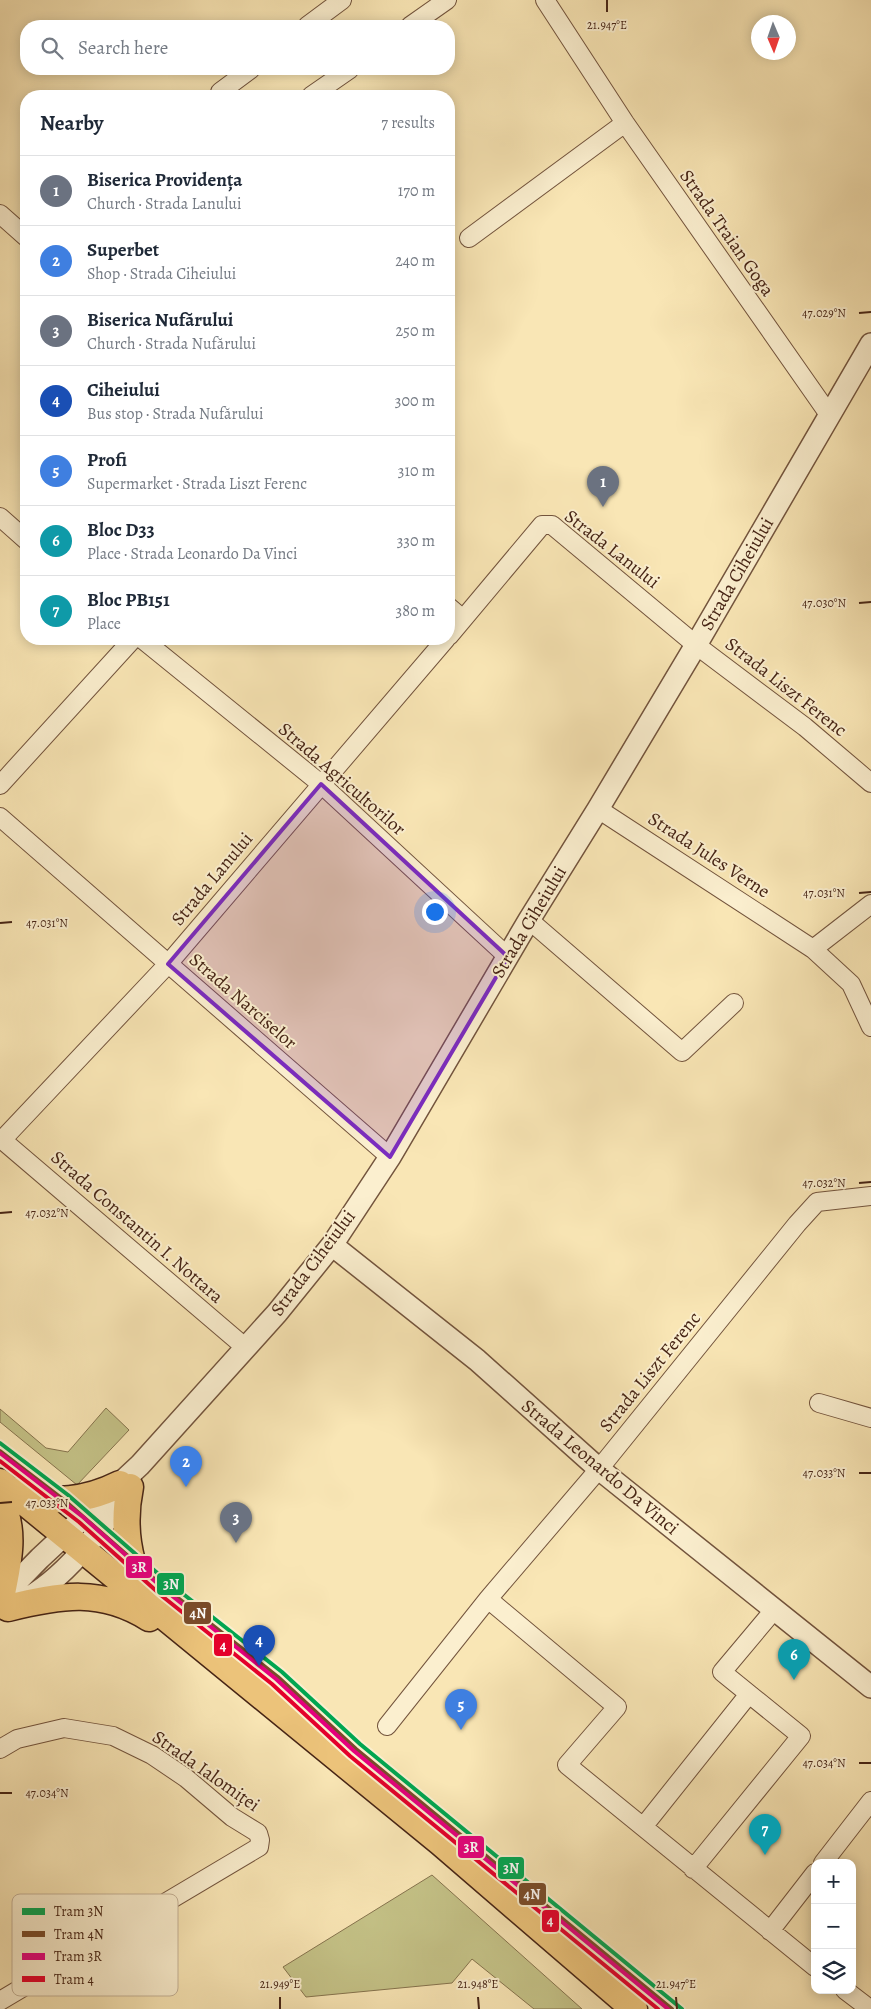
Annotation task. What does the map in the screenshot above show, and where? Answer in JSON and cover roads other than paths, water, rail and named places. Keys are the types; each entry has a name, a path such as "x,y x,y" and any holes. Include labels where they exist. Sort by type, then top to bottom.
{"main road":[{"path":"2,1490 33,1497 62,1500 91,1495 130,1478"},
{"path":"130,1478 126,1513 127,1547 135,1573 151,1605"},
{"path":"2,1490 74,1542 440,1842 634,2009"},
{"path":"2,1490 9,1547 2,1604 64,1597 96,1596 131,1606 163,1628 174,1633 185,1634"},
{"path":"606,1983 616,2009"}],"street":[{"path":"315,20 342,0"},
{"path":"419,20 447,0"},
{"name":"Strada Traian Goga","path":"545,0 624,124 830,416"},
{"path":"223,90 243,75"},
{"path":"320,90 342,75"},
{"path":"469,238 624,124"},
{"path":"0,214 20,232"},
{"name":"Strada Ciheiului","path":"2,1604 74,1542 302,1284 332,1245 390,1157 528,920 598,809 696,645 871,344"},
{"path":"0,517 20,535"},
{"name":"Strada Lanului","path":"455,629 542,525 552,525 696,645"},
{"path":"455,612 463,619"},
{"path":"0,785 127,645"},
{"name":"Strada Agricultorilor","path":"149,645 320,784 508,957"},
{"name":"Strada Lanului","path":"1,1139 168,964 320,784 441,645"},
{"name":"Strada Liszt Ferenc","path":"696,645 787,712 871,784"},
{"name":"Strada Jules Verne","path":"598,809 813,949 851,984 871,1027"},
{"name":"Strada Narciselor","path":"0,817 390,1157"},
{"path":"813,949 871,904"},
{"path":"528,920 682,1052 734,1003"},
{"name":"Strada Constantin I. Nottara","path":"1,1139 246,1348"},
{"name":"Strada Liszt Ferenc","path":"387,1726 488,1599 599,1469 791,1231 817,1202 871,1196"},
{"name":"Strada Leonardo Da Vinci","path":"332,1245 477,1360 599,1469 871,1687"},
{"path":"819,1403 871,1418"},
{"path":"488,1599 617,1707 567,1764 693,1869 811,1963"},
{"path":"693,1869 801,1736 722,1672 774,1610"},
{"path":"643,1826 749,1694"},
{"name":"Strada Ialomiței","path":"0,1749 17,1739 64,1728 113,1736 152,1755 186,1778 232,1817 258,1833 259,1847 178,1895"},
{"path":"826,1859 871,1802"},
{"path":"770,1931 811,1878"},
{"name":"Strada Ialomiței","path":"0,2001 12,1994"},
{"path":"850,1994 870,2009"}],"tram line":[{"name":"3N","path":"0,1443 68,1495 163,1578 282,1672 360,1744 682,2009"},
{"name":"4N","path":"0,1451 64,1500 159,1583 278,1677 356,1749 672,2009"},
{"name":"3R","path":"0,1453 83,1517 166,1591 276,1679 354,1751 668,2009"},
{"name":"4","path":"0,1461 79,1522 162,1596 272,1684 350,1756 658,2009"}],"place":[{"name":"Biserica Providența","path":"603,507"},
{"name":"Superbet","path":"186,1487"},
{"name":"Biserica Nufărului","path":"236,1543"},
{"name":"Ciheiului","path":"259,1666"},
{"name":"Bloc D33","path":"794,1680"},
{"name":"Profi","path":"461,1730"},
{"name":"Bloc PB151","path":"765,1855"}]}
